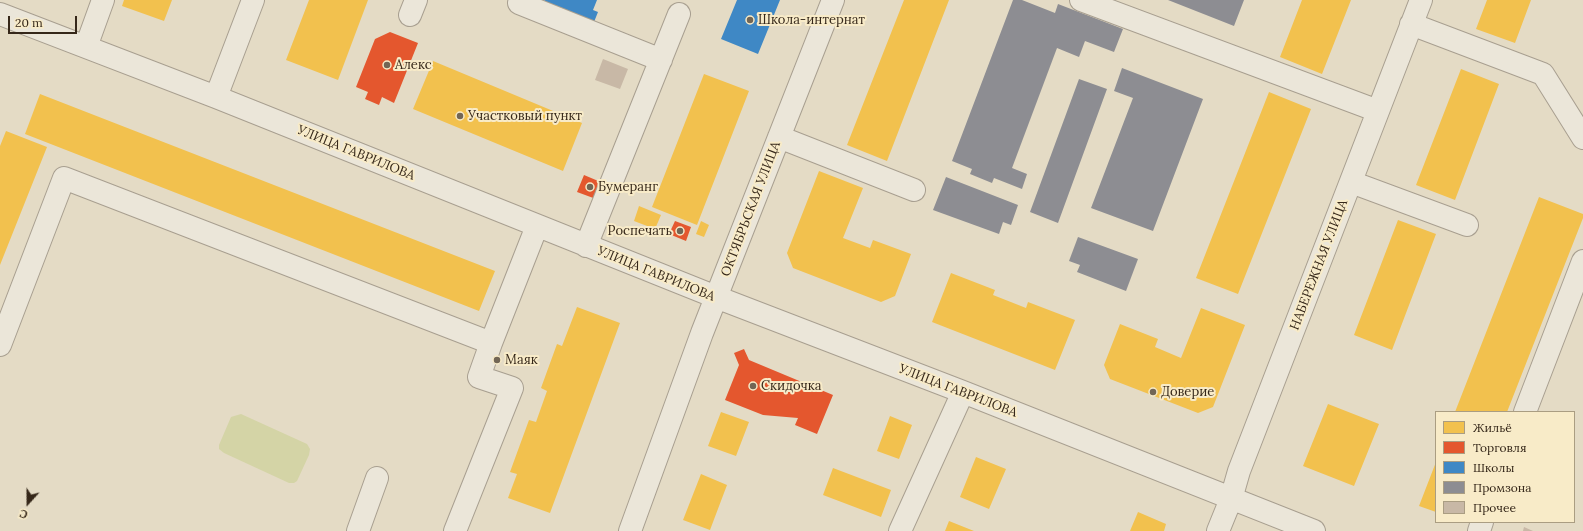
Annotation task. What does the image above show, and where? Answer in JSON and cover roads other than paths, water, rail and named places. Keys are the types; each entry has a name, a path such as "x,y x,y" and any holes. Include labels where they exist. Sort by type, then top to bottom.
{"street":[{"path":"86,47 103,0"},
{"path":"216,97 253,0"},
{"path":"520,0 519,3 661,60"},
{"name":"ОКТЯБРЬСКАЯ УЛИЦА","path":"630,531 716,297 833,0"},
{"path":"1081,0 1378,111"},
{"name":"НАБЕРЕЖНАЯ УЛИЦА","path":"1218,531 1231,499 1242,464 1421,0"},
{"name":"УЛИЦА ГАВРИЛОВА","path":"0,14 216,97 586,246 963,392 1314,531"},
{"path":"586,246 679,14"},
{"path":"1411,24 1543,74 1583,138"},
{"path":"779,137 914,190"},
{"path":"0,345 64,178 492,343"},
{"path":"1351,182 1467,225"},
{"path":"455,531 512,388 479,377 537,226"},
{"path":"1525,411 1583,261"},
{"path":"900,531 963,392"},
{"path":"358,531 377,478"}],"place":[{"name":"Школа-интернат","path":"750,20"},
{"name":"Алекс","path":"387,65"},
{"name":"Участковый пункт","path":"460,116"},
{"name":"Бумеранг","path":"590,187"},
{"name":"Роспечать","path":"680,231"},
{"name":"Маяк","path":"497,360"},
{"name":"Скидочка","path":"753,386"},
{"name":"Доверие","path":"1153,392"}]}
